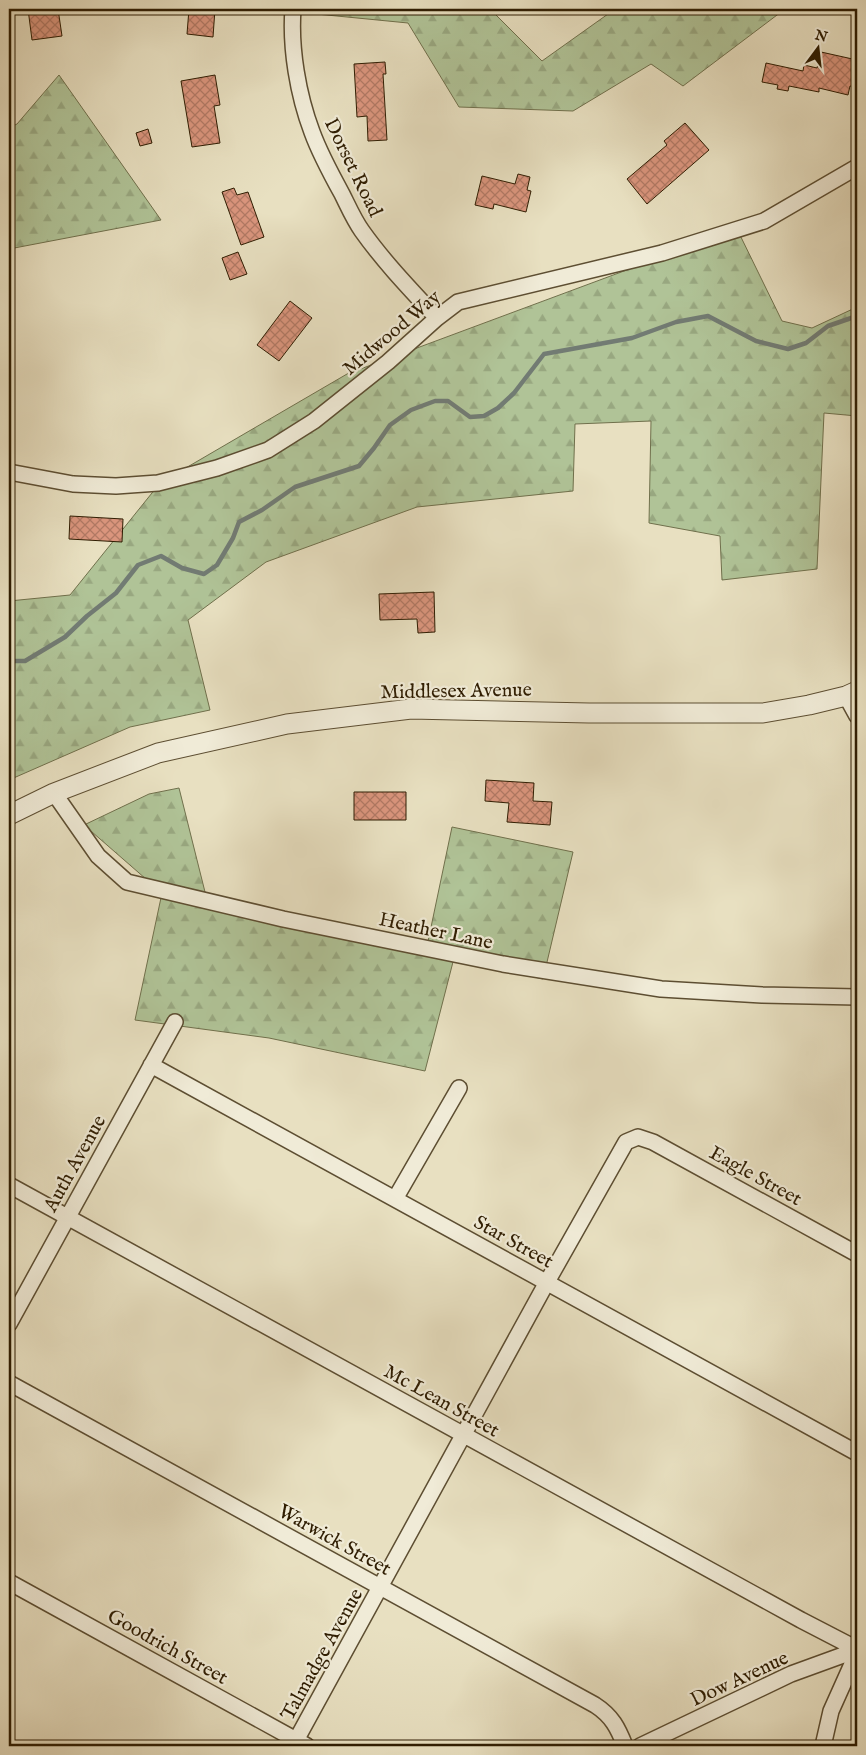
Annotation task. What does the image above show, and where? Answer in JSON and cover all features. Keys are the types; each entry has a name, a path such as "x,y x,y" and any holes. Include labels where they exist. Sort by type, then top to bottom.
{"street":[{"name":"Dorset Road","path":"293,9 292,26 295,59 312,132 361,230 401,280 436,318"},
{"name":"Midwood Way","path":"9,472 73,484 116,486 158,483 217,468 268,450 314,421 388,362 436,318 458,302 493,292 662,253 764,221 857,167"},
{"path":"852,693 857,716"},
{"name":"Middlesex Avenue","path":"9,815 54,793 158,753 287,724 411,709 589,713 763,713 809,705 852,693"},
{"name":"Heather Lane","path":"54,793 98,856 127,882 283,919 503,964 633,985 661,989 762,995 857,997"},
{"name":"Auth Avenue","path":"9,1324 175,1022"},
{"name":"Star Street","path":"151,1065 857,1452"},
{"path":"395,1198 459,1088"},
{"name":"Eagle Street","path":"634,1138 643,1138 653,1142 857,1254"},
{"name":"Talmadge Avenue","path":"299,1744 380,1587 547,1282 623,1146 634,1138"},
{"name":"Mc Lean Street","path":"9,1185 857,1651"},
{"name":"Warwick Street","path":"9,1383 602,1710 615,1723 625,1746"},
{"name":"Goodrich Street","path":"9,1582 299,1744"},
{"path":"822,1746 831,1711 857,1651"},
{"name":"Dow Avenue","path":"640,1746 792,1674 857,1651"}],"green space":[{"path":"286,9 490,9 542,61 608,14 609,9 785,9 683,86 651,64 573,111 459,107 408,23 286,11"},
{"path":"59,75 161,220 9,249 9,128 17,124"},
{"path":"737,229 782,321 812,328 857,307 857,416 824,413 817,569 722,580 720,536 649,523 651,421 575,424 573,491 417,507 266,562 188,620 210,710 130,727 9,780 9,601 70,595 160,483 347,374"},
{"path":"179,788 208,904 426,951 452,827 573,852 543,979 454,958 425,1071 269,1038 135,1020 162,893 84,825 149,794"}],"building":[{"path":"28,9 58,9 62,36 32,40"},
{"path":"189,9 215,9 213,37 187,34"},
{"path":"821,52 857,60 857,87 850,86 848,95 819,88 819,92 789,86 788,91 777,89 778,85 762,82 766,63 803,71 804,65 817,68"},
{"path":"385,62 386,74 383,74 387,140 368,141 367,116 357,117 354,64"},
{"path":"215,75 220,105 214,106 220,143 192,147 181,81"},
{"path":"685,123 709,150 647,204 627,179 667,145 664,141"},
{"path":"148,129 152,143 140,146 136,133"},
{"path":"518,174 530,177 527,190 531,191 526,212 494,204 493,209 475,205 482,176 515,184"},
{"path":"234,188 237,195 248,192 264,237 241,245 222,192"},
{"path":"238,252 247,274 230,280 222,258"},
{"path":"290,301 312,318 279,361 257,345"},
{"path":"70,516 123,519 122,542 69,539"},
{"path":"434,592 435,632 418,633 417,619 380,620 379,594"},
{"path":"486,780 534,783 533,801 552,802 550,825 507,822 509,803 485,801"},
{"path":"354,792 406,792 406,820 354,820"}],"waterway":[{"path":"9,661 25,661 65,637 87,616 116,593 138,565 161,556 182,568 204,574 217,565 233,538 239,522 262,510 295,487 359,466 390,425 411,410 435,401 448,401 470,417 484,416 498,408 514,393 544,354 632,338 676,322 708,316 756,341 788,349 806,343 828,326 857,316"}]}
